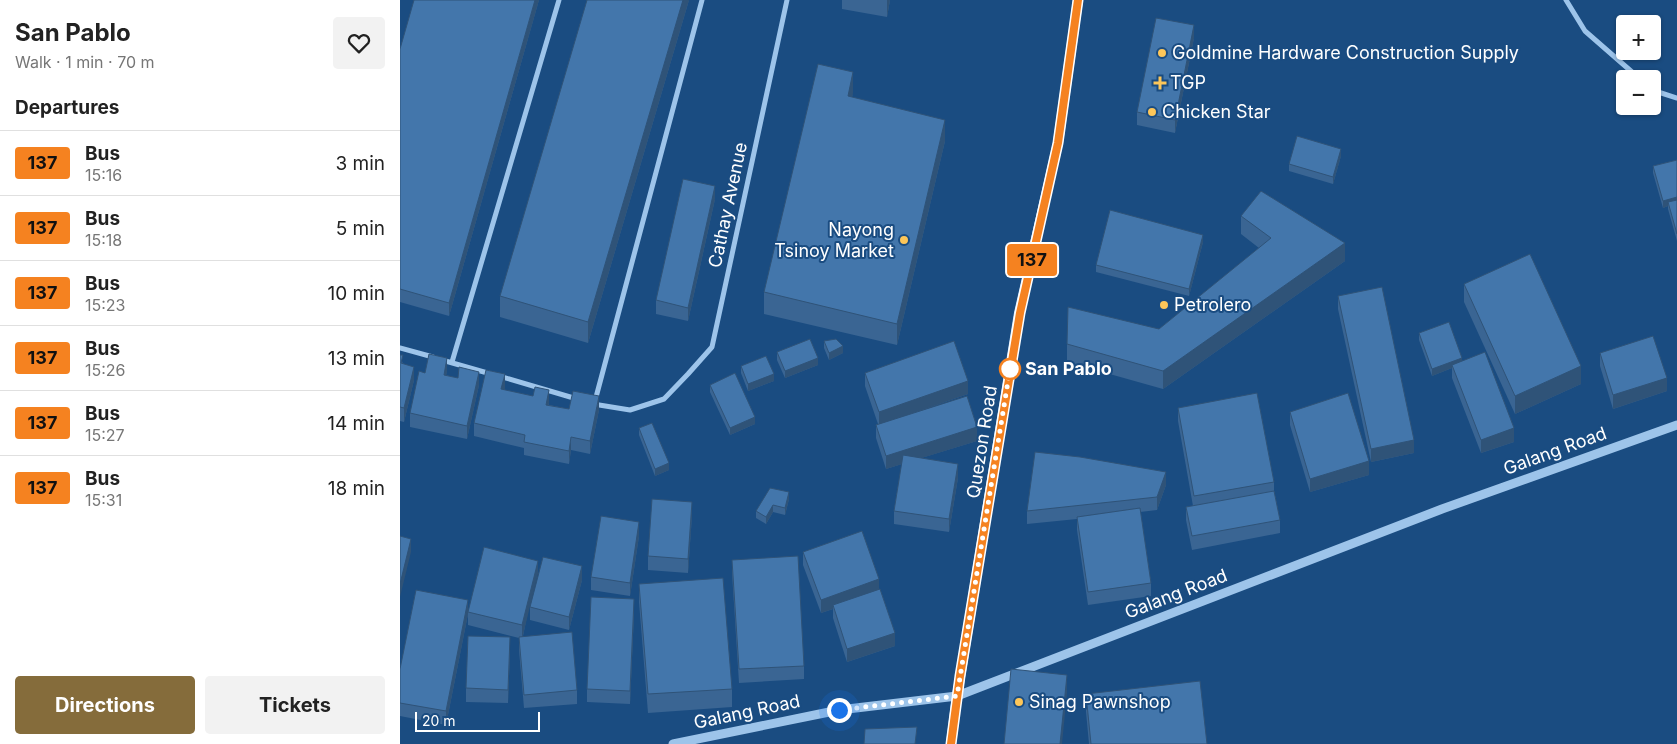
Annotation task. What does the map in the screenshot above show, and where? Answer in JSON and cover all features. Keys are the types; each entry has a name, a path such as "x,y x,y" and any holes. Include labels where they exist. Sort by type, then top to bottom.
{"main road":[{"name":"Quezon Road","path":"951,744 957,696 1020,313 1058,143 1078,0"}],"street":[{"path":"452,362 559,0"},
{"path":"400,348 594,404 702,0"},
{"name":"Cathay Avenue","path":"594,404 630,410 664,399 712,348 786,0"},
{"path":"1566,0 1585,31 1630,70"},
{"path":"1661,93 1677,98"},
{"name":"Galang Road","path":"673,744 839,710 957,696 1442,509 1677,425"}],"building":[{"path":"414,0 535,0 449,303 400,289 400,49"},
{"path":"587,0 683,0 588,322 500,296"},
{"path":"1156,18 1194,25 1175,120 1137,112"},
{"path":"818,64 853,72 848,96 945,120 897,324 764,292"},
{"path":"1297,136 1341,149 1333,177 1289,164"},
{"path":"1677,160 1677,197 1663,201 1653,166"},
{"path":"683,179 715,186 688,308 656,300"},
{"path":"1261,191 1345,243 1163,371 1067,344 1068,307 1159,329 1271,238 1241,216"},
{"path":"1677,200 1677,234 1668,202"},
{"path":"1110,210 1203,235 1189,289 1096,265"},
{"path":"1530,254 1581,366 1515,396 1464,284"},
{"path":"1382,287 1414,440 1371,449 1338,296"},
{"path":"1449,322 1462,358 1432,369 1419,333"},
{"path":"1653,336 1667,378 1613,395 1600,353"},
{"path":"810,339 818,358 785,371 777,352"},
{"path":"836,339 843,346 829,353 824,341"},
{"path":"954,341 968,381 879,412 865,373"},
{"path":"1485,352 1514,428 1481,440 1452,365"},
{"path":"429,354 447,358 444,375 458,378 459,367 479,372 467,426 410,413 419,371 425,373"},
{"path":"400,355 403,355 401,363 414,367 404,408 400,407"},
{"path":"766,356 774,374 748,384 741,366"},
{"path":"486,370 505,374 501,389 533,396 535,387 549,390 546,405 569,409 573,391 599,396 590,441 571,437 569,451 524,442 525,435 474,423"},
{"path":"735,373 755,417 730,428 710,385"},
{"path":"1257,393 1274,482 1194,496 1178,408"},
{"path":"1348,393 1369,461 1310,479 1290,412"},
{"path":"967,396 977,427 886,456 876,425"},
{"path":"652,423 669,463 655,469 639,428"},
{"path":"1035,452 1080,457 1166,472 1157,497 1027,511"},
{"path":"903,455 958,464 949,519 894,511"},
{"path":"770,488 789,492 785,508 773,505 766,517 756,511"},
{"path":"1274,491 1280,520 1192,536 1186,507"},
{"path":"652,499 692,502 688,559 648,556"},
{"path":"1140,508 1151,583 1088,592 1077,517"},
{"path":"601,516 639,522 630,583 591,577"},
{"path":"862,531 879,579 821,600 803,552"},
{"path":"400,536 411,539 400,584"},
{"path":"484,547 538,561 522,625 468,612"},
{"path":"798,556 804,666 739,669 732,560"},
{"path":"543,557 582,566 569,617 530,607"},
{"path":"723,578 732,689 648,694 639,584"},
{"path":"880,589 895,633 847,649 833,605"},
{"path":"416,590 468,600 446,711 400,703 400,669"},
{"path":"591,597 634,599 630,691 587,689"},
{"path":"572,632 577,690 524,695 519,637"},
{"path":"468,636 510,637 508,690 466,688"},
{"path":"1011,669 1067,675 1060,744 1004,744"},
{"path":"1200,681 1207,744 1091,744 1086,694"},
{"path":"917,727 915,744 864,744 865,729"}],"bus line":[{"name":"137","path":"951,744 960,676 1020,313 1058,143 1078,0"}],"place":[{"name":"Goldmine Hardware Construction Supply","path":"1162,53"},
{"name":"TGP","path":"1160,83"},
{"name":"Chicken Star","path":"1152,112"},
{"name":"Nayong Tsinoy Market","path":"904,240"},
{"name":"Petrolero","path":"1164,305"},
{"name":"San Pablo","path":"1010,369"},
{"name":"Sinag Pawnshop","path":"1019,702"}],"route":[{"path":"839,710 957,696 1010,369"}]}
